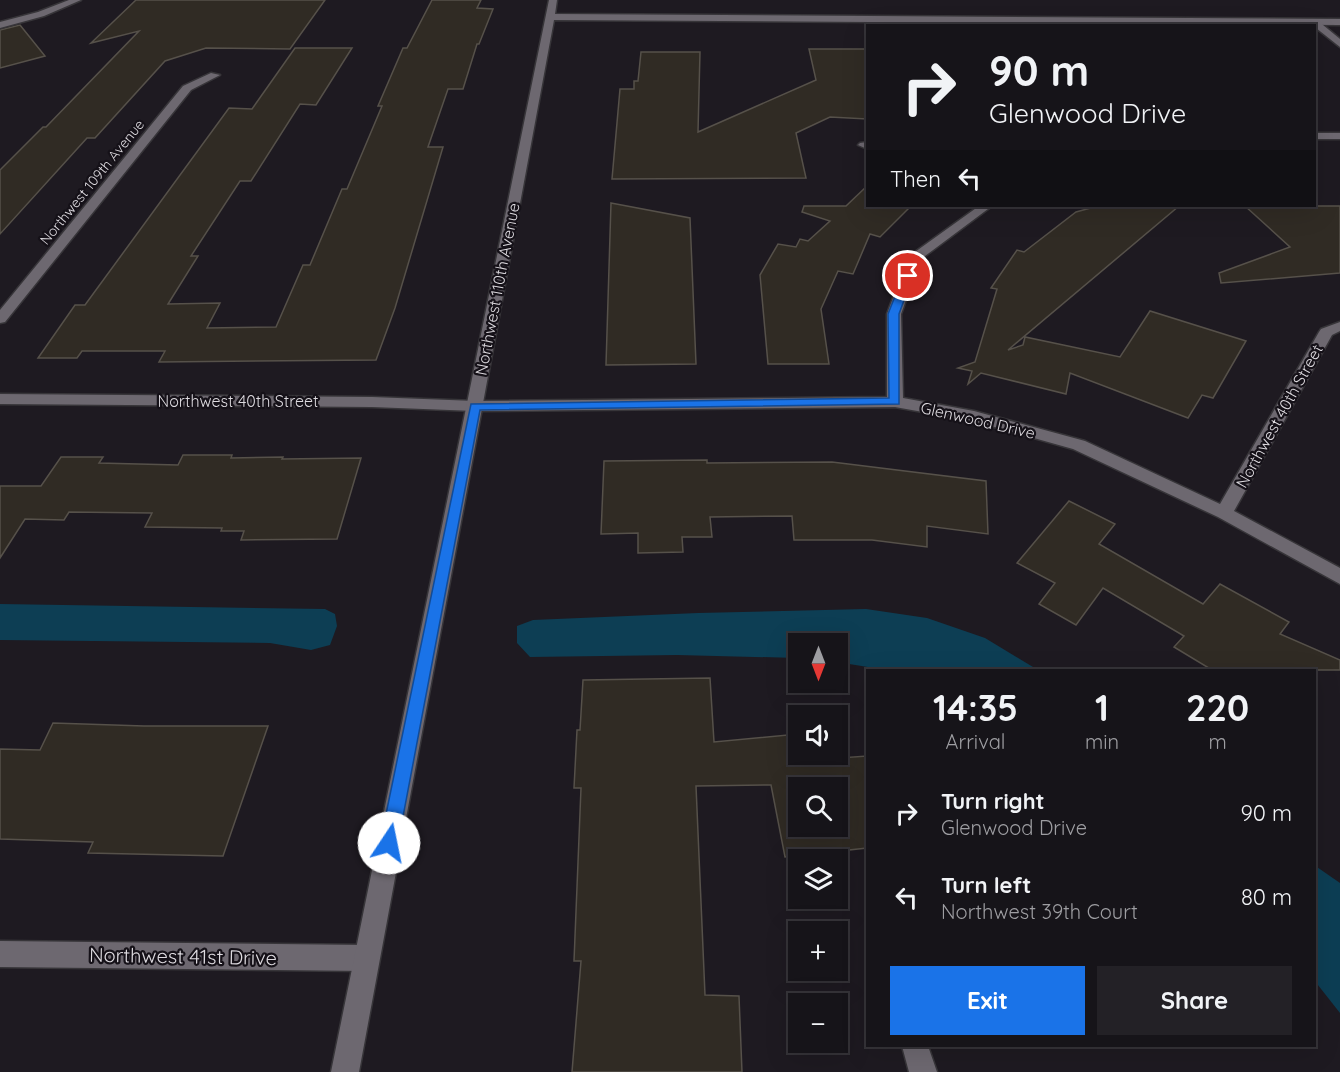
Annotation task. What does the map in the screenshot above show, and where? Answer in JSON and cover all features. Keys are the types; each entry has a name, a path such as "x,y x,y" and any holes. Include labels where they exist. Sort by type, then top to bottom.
{"street":[{"path":"0,25 41,14 77,0"},
{"path":"551,9 1340,22"},
{"name":"Northwest 110th Avenue","path":"345,1072 551,9"},
{"path":"1314,22 1340,44"},
{"name":"Northwest 109th Avenue","path":"0,319 187,88 215,75"},
{"path":"1316,136 1340,136"},
{"path":"895,402 894,314 915,257 985,207"},
{"name":"Northwest 40th Street","path":"1224,513 1326,332 1340,326"},
{"name":"Northwest 40th Street","path":"0,399 372,402 475,406"},
{"name":"Glenwood Drive","path":"475,406 895,402 974,416 1079,445 1224,513 1340,577"},
{"name":"Northwest 41st Drive","path":"0,954 366,958"},
{"path":"915,1047 923,1072"}],"water":[{"path":"0,604 325,609 335,614 337,626 330,645 311,650 270,643 0,640"},
{"path":"866,609 927,618 985,638 1036,669 880,669 848,664 848,633 788,633 788,658 677,655 530,657 517,643 517,626 533,620"},
{"path":"1316,866 1340,883 1340,1013 1316,983"}],"building":[{"path":"136,0 325,0 290,49 206,48 165,61 95,138 87,138 0,234 0,170 43,127 46,127 139,31 91,43"},
{"path":"432,0 481,0 477,8 493,9 479,44 477,44 463,89 448,89 428,147 443,147 395,308 376,360 159,362 165,351 82,351 77,358 38,358 75,305 85,305 229,108 252,109 295,48 352,48 316,105 300,104 251,181 240,181 191,256 198,256 168,304 220,303 207,328 276,327 303,265 310,265 342,189 347,189 382,106 378,106 403,48 407,48"},
{"path":"20,25 45,56 0,68 0,30"},
{"path":"809,49 866,49 866,119 830,117 796,133 806,178 612,179 620,89 634,89 634,81 638,81 641,52 700,52 698,132 816,80"},
{"path":"866,187 866,207 910,207 880,237 870,234 853,274 838,271 821,309 829,364 768,364 760,275 778,244 796,247 800,239 808,241 830,221 802,212 804,206 846,206"},
{"path":"611,203 690,218 696,364 606,365"},
{"path":"1340,206 1340,273 1221,283 1219,273 1290,247 1246,207"},
{"path":"1094,207 1178,207 1008,350 1023,345 1025,337 1120,357 1150,311 1246,341 1213,398 1202,395 1188,418 1070,373 1066,394 981,373 968,384 972,371 958,368 975,362 997,289 991,288 1017,250 1024,252 1076,212"},
{"path":"183,455 232,455 231,458 283,457 282,459 361,458 337,539 241,540 244,531 221,531 222,528 145,527 152,513 69,512 64,520 25,519 0,558 0,486 41,486 61,457 103,457 99,463 178,465"},
{"path":"707,460 707,463 832,462 986,481 988,534 927,526 927,547 872,540 794,540 792,516 710,517 712,537 682,537 683,552 638,553 638,533 601,534 604,461"},
{"path":"1069,501 1115,524 1099,544 1203,604 1220,584 1289,622 1280,634 1340,660 1340,670 1210,669 1174,647 1184,636 1103,588 1076,625 1039,604 1055,583 1017,563"},
{"path":"710,678 714,742 788,735 788,765 848,765 848,757 866,756 866,848 788,849 788,857 785,857 771,785 696,786 705,995 739,996 742,1072 572,1072 581,961 574,961 581,788 574,788 577,730 580,730 583,680"},
{"path":"53,723 268,726 223,856 88,853 93,842 0,839 0,749 40,750"}],"route":[{"path":"389,843 475,406 895,402 894,314 908,276"}]}
